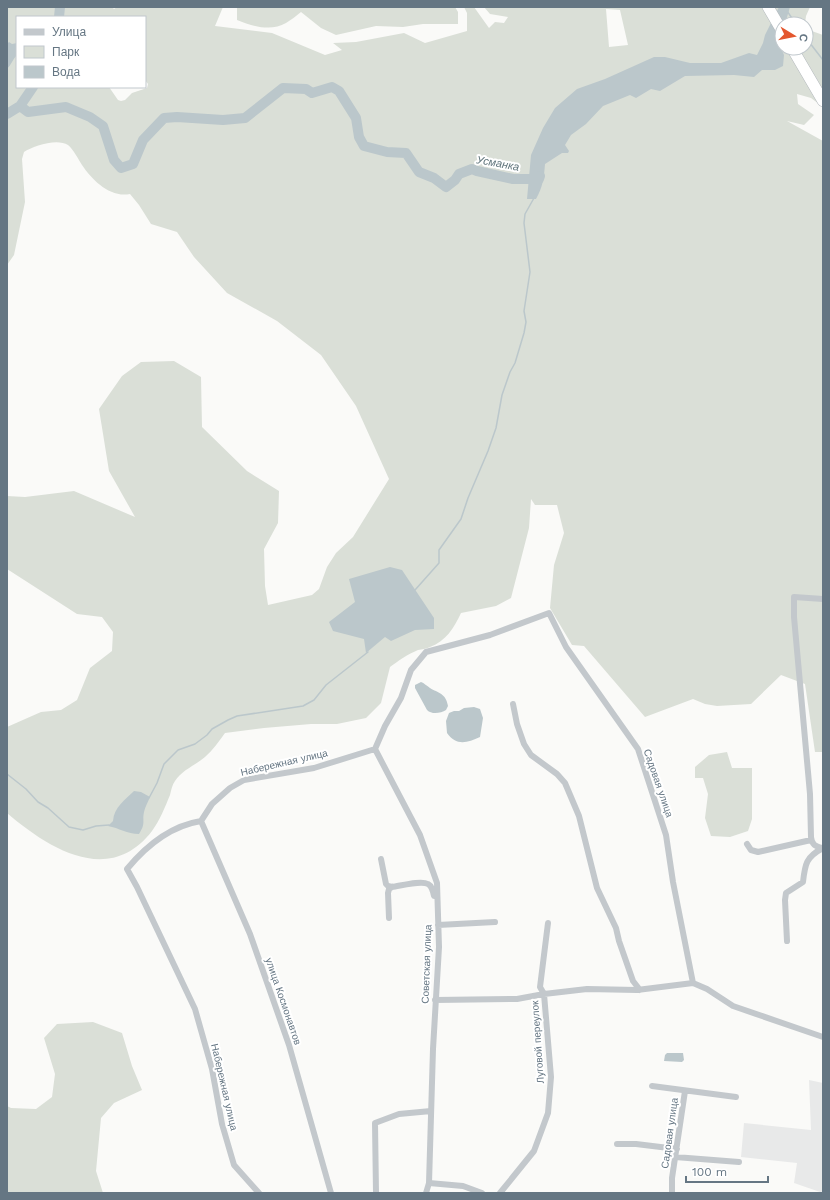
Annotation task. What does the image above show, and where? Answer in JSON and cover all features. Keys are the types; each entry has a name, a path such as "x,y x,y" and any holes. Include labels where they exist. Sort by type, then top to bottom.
{"highway":[{"path":"768,7 774,17"},
{"path":"797,56 823,101"}],"street":[{"path":"823,599 794,597 795,625 810,794 811,840 815,846 823,848"},
{"name":"Садовая улица","path":"375,749 385,726 401,698 411,670 426,652 490,635 549,613 566,648 638,749 666,835 673,882 693,984"},
{"path":"513,704 517,724 524,744 531,754 566,783 579,816 597,888 616,928 619,942 633,981 640,990"},
{"name":"Набережная улица","path":"258,1193 234,1164 222,1124 212,1069 195,1009 127,869 140,854 163,835 201,821 212,804 230,788 244,780 314,768 375,749"},
{"name":"Советская улица","path":"375,749 420,835 437,883 439,947 435,1000 429,1183 426,1193"},
{"name":"улица Космонавтов","path":"201,821 258,956 289,1045 331,1193"},
{"path":"747,844 752,850 758,852 811,840"},
{"path":"787,941 786,893 803,882 805,866 811,855 823,848"},
{"path":"381,859 386,884 388,886 392,887 422,883 428,884 432,888 434,896 437,897"},
{"path":"389,918 388,893 389,889 392,887"},
{"path":"438,925 495,922"},
{"name":"Луговой переулок","path":"500,1193 534,1151 548,1113 551,1077 544,994 540,987 548,923"},
{"path":"435,1000 517,999 587,989 640,990 693,984 707,989 733,1006 823,1037"},
{"path":"652,1086 736,1097"},
{"name":"Садовая улица","path":"672,1193 672,1178 676,1158 684,1091"},
{"path":"376,1193 375,1123 399,1114 431,1111"},
{"path":"617,1144 636,1144 677,1149"},
{"path":"676,1158 739,1162"},
{"path":"429,1183 463,1186 482,1193"}],"shaded area":[{"path":"809,1080 823,1083 823,1193 794,1183 797,1163 741,1157 744,1123 811,1130"}],"green space":[{"path":"7,7 112,7 114,9 117,7 223,7 215,26 272,33 325,55 342,50 333,43 356,42 404,33 425,43 467,31 467,13 464,7 474,7 489,28 495,22 504,23 508,17 490,14 484,7 810,7 806,16 774,16 774,56 814,56 814,32 823,35 823,107 811,98 797,94 798,104 814,115 804,125 787,121 823,141 823,752 815,752 805,684 781,675 751,704 717,706 705,704 693,699 645,717 584,646 572,645 550,608 554,565 564,533 557,505 535,505 531,499 529,528 511,598 496,606 461,613 445,638 428,648 418,650 390,667 381,703 366,718 337,724 311,724 225,733 208,754 181,774 175,781 162,813 152,831 135,848 117,857 98,859 79,856 60,849 23,826 7,813 7,727 41,712 61,710 77,700 90,668 112,651 113,632 102,617 77,614 7,569 7,496 25,497 74,491 135,517 109,471 99,409 122,376 141,362 174,361 201,377 202,427 247,471 279,491 278,523 264,549 265,586 268,605 312,595 319,589 327,567 336,553 353,537 389,479 356,406 321,355 277,321 227,293 194,257 177,232 151,224 130,194 123,195 115,193 102,187 86,171 68,145 58,142 45,144 33,147 24,152 22,159 25,202 14,255 7,265","holes":["606,9 620,10 628,45 609,47"]},
{"path":"237,7 455,7 458,12 458,24 423,24 403,27 376,26 336,35 321,28 301,12 280,26 268,28 249,24 237,20"},
{"path":"727,752 732,768 752,768 752,819 748,831 730,837 711,836 705,818 708,794 703,778 695,778 695,767 709,755"},
{"path":"93,1022 122,1033 132,1066 142,1090 114,1103 101,1118 96,1171 103,1193 7,1193 7,1106 11,1108 36,1109 52,1097 55,1074 44,1038 57,1024"}],"water":[{"path":"779,7 790,7 787,16 774,16"},
{"path":"774,17 774,56 784,56 783,66 775,70 762,70 754,77 734,75 685,76 660,91 651,89 636,98 630,95 603,106 586,124 571,135 565,145 569,151 568,153 562,153 545,164 543,182 536,199 527,199 531,155 543,128 555,108 577,89 605,79 654,57 665,57 690,63 721,63 749,53 757,55"},
{"path":"9,42 12,44 16,43 16,56 7,69 8,63 7,44"},
{"path":"390,567 402,570 434,618 434,629 415,630 391,641 385,637 366,653 364,639 333,631 329,622 355,602 349,579"},
{"path":"421,682 444,696 448,706 446,710 431,713 427,710 415,688 415,685"},
{"path":"474,707 480,709 483,718 480,737 466,742 458,742 454,740 447,733 446,721 449,713 459,711 464,708"},
{"path":"134,791 141,792 150,797 144,810 143,825 139,834 108,826 113,821 115,812"},
{"path":"667,1053 683,1053 684,1060 682,1062 664,1061"}],"waterway":[{"path":"59,16 60,7"},
{"path":"787,11 790,16"},
{"path":"814,48 823,60"},
{"name":"Усманка","path":"7,114 20,106 28,112 66,107 90,117 103,126 114,160 121,168 133,164 143,140 164,118 177,117 223,120 245,118 283,88 306,89 312,93 332,87 339,91 356,118 359,137 364,146 387,152 406,153 419,172 434,178 446,187 455,180 459,174 472,169 513,179 539,179 540,176"},
{"path":"20,106 32,88"},
{"path":"415,590 439,563 439,550 461,519 496,428 502,395 510,372 515,363 526,322 524,311 530,272 524,223 525,214 534,198"},
{"path":"149,798 157,783 164,764 178,750 195,744 212,729 237,716 303,706 314,700 326,685 368,652"},
{"path":"7,774 69,827 83,830 96,826 109,825"}]}
